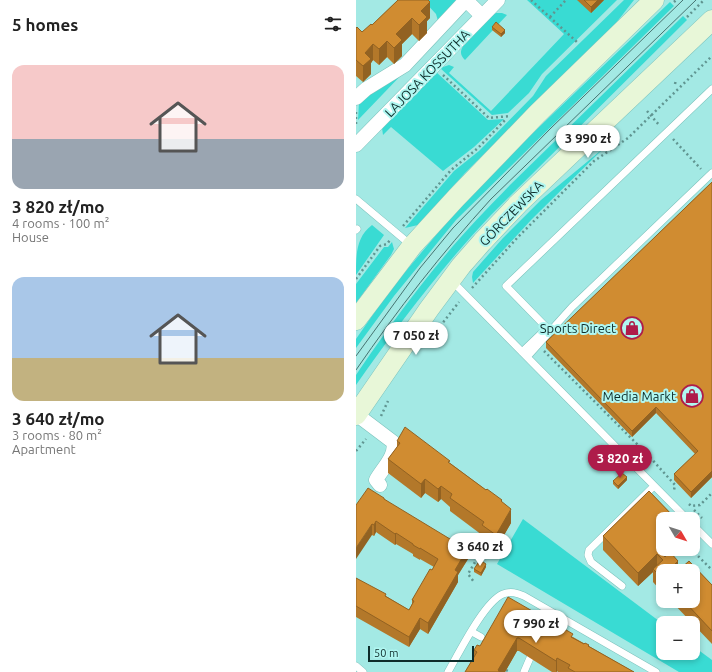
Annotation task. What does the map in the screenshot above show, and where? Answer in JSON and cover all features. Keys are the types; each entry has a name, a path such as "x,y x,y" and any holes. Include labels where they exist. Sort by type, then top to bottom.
{"main road":[{"path":"356,320 412,246 460,193 531,120 654,0"},
{"name":"GÓRCZEWSKA","path":"356,414 451,279 482,242 518,204 712,20"}],"street":[{"path":"356,98 366,89 405,65 466,0 482,16"},
{"name":"LAJOSA KOSSUTHA","path":"356,145 498,0"},
{"path":"356,414 393,442 395,447 393,454 376,480 380,485"}],"lane":[{"path":"525,355 547,328 506,286 712,89"},
{"path":"525,355 572,307 712,173"},
{"path":"356,199 412,246"},
{"path":"451,279 680,512"},
{"path":"622,586 591,562 588,555 589,550 654,486"},
{"path":"700,532 712,544"},
{"path":"448,672 493,601 504,594 515,592 656,672"},
{"path":"472,632 480,637"},
{"path":"524,672 530,658"},
{"path":"356,666 363,672"}],"path":[{"path":"531,0 577,42"},
{"path":"550,17 566,0"},
{"path":"687,17 704,0"},
{"path":"432,337 466,295 518,236 594,161 628,138 712,56"},
{"path":"356,279 380,246 387,244 396,233 402,229 406,222 450,170 478,148 510,116 489,118 439,72"},
{"path":"675,84 676,80"},
{"path":"356,98 356,125"},
{"path":"647,111 660,126"},
{"path":"672,139 701,169"},
{"path":"543,345 543,350 653,461 674,485 673,490 678,494"},
{"path":"356,451 374,428 391,397"},
{"path":"687,502 691,506 700,504 712,493"},
{"path":"465,549 478,557 468,574 474,582"},
{"path":"699,556 712,570"},
{"path":"506,670 510,672"}],"shaded area":[{"path":"423,0 456,0 454,6 438,21 436,14"},
{"path":"527,0 617,0 542,74 529,93 508,113 492,115 440,68 449,65 454,67 449,73 491,111 564,34"},
{"path":"624,0 634,0 616,23 465,173 418,225 405,228 454,171 479,151 533,96 546,76"},
{"path":"670,2 674,6 456,220 394,296 356,348 356,339 390,290 452,216 513,152"},
{"path":"496,13 507,15 465,60 461,53 463,46 491,16"},
{"path":"683,16 687,20 491,215 455,255 420,297 356,385 356,375 421,285 459,239 511,184"},
{"path":"407,69 358,120 359,102"},
{"path":"435,71 488,120 504,119 474,147 443,171 391,127 383,135 382,128"},
{"path":"605,147 532,219 473,283 473,272 503,238 541,200"},
{"path":"372,225 384,235 356,275 358,247 363,235"},
{"path":"392,242 394,249 391,255 356,303 356,284 384,247 388,247"},
{"path":"523,519 656,619 656,658 497,564"},
{"path":"700,651 712,660 712,672 679,672 659,660 700,660"}],"building":[{"path":"398,0 428,0 430,2 421,11 427,17 419,25 412,18 396,34 402,40 394,48 387,41 379,49 373,44 365,53 371,59 363,66 356,60 356,28 357,27 362,32 371,24 372,25"},
{"path":"584,0 598,0 591,7"},
{"path":"496,22 505,30 501,34 492,27"},
{"path":"712,182 712,471 691,492 674,474 698,451 656,407 632,431 546,342"},
{"path":"405,427 450,461 448,462 502,500 501,501 511,509 496,535 482,525 484,522 450,498 452,494 441,486 438,489 425,479 421,484 388,459 400,443 397,441"},
{"path":"622,473 627,477 618,486 613,481"},
{"path":"368,488 450,539 451,538 468,548 455,570 458,572 428,623 420,618 409,637 356,606 356,578 386,594 385,596 409,610 414,601 412,600 430,569 432,570 438,559 376,521 374,525 372,524 356,548 356,505"},
{"path":"649,491 669,512 656,512 656,555 638,573 603,536"},
{"path":"659,556 674,556 678,561 675,564 659,564 663,560"},
{"path":"480,560 486,564 481,573 474,569"},
{"path":"700,572 712,585 712,631 700,618 700,616 698,616 691,608 700,608"},
{"path":"508,597 534,612 531,616 553,629 556,624 573,634 571,637 589,645 588,646 634,672 575,672 568,668 570,665 557,658 556,661 517,638 498,670 499,672 465,672 477,652 474,650 477,645 480,646"}],"tram line":[{"path":"356,356 420,268 453,228 550,129 683,0"},
{"path":"356,370 420,282 491,199 696,0"}],"place":[{"name":"Sports Direct","path":"632,328"},
{"name":"Media Markt","path":"692,396"}]}
